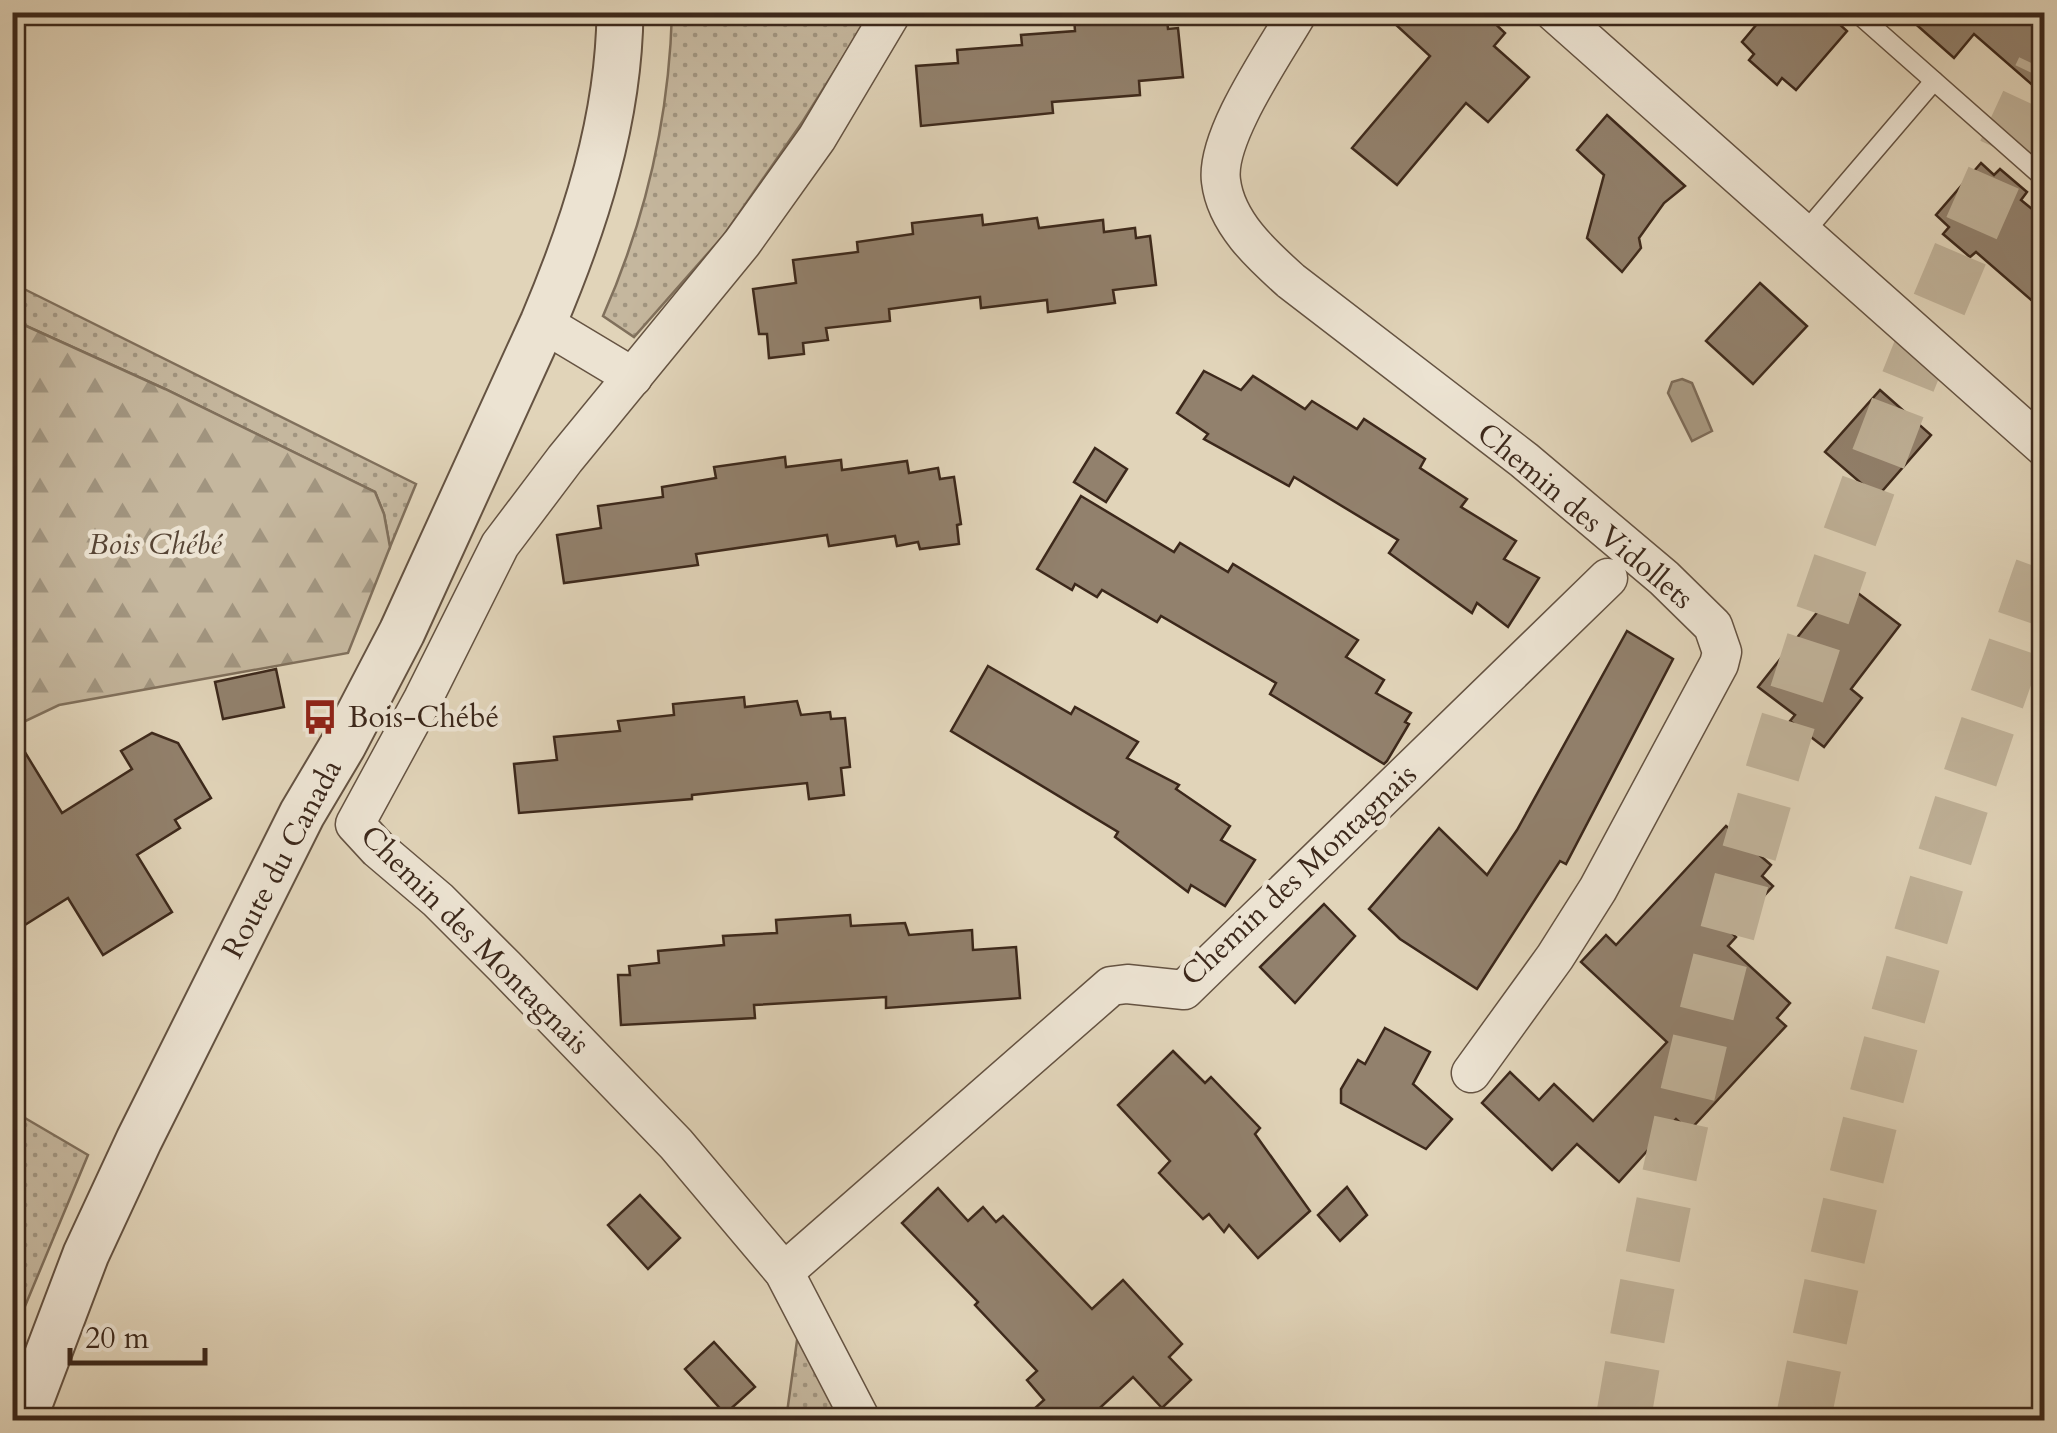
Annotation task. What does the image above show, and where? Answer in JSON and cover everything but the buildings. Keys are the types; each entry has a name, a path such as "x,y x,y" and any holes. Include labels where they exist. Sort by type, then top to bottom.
{"street":[{"name":"Route du Canada","path":"23,1420 86,1254 139,1140 302,814 402,632 543,323 598,166 614,94 620,12"},
{"name":"Chemin des Montagnais","path":"861,1420 784,1272 676,1144 506,966 355,824 424,699 500,545 742,243 818,138 892,12"},
{"name":"Chemin des Vidollets","path":"1298,12 1223,151 1221,182 1234,217 1258,250 1291,281 1524,460 1664,578 1713,626 1722,652 1720,664 1598,889 1545,972 1471,1073"},
{"path":"1554,12 2044,447"},
{"path":"543,323 633,377"},
{"name":"Chemin des Montagnais","path":"784,1272 1111,986 1184,990 1608,578"}],"lane":[{"path":"1856,12 2044,178"},
{"path":"1804,233 1934,82"}],"green space":[{"path":"672,13 871,13 724,235 634,337 603,316 631,243 652,168 666,91"},
{"path":"12,283 416,484 390,547 375,492 13,320"},
{"name":"Bois Chébé","path":"13,320 375,492 390,547 348,653 59,705 13,727"},
{"path":"13,1111 88,1155 13,1335"},
{"path":"799,1326 846,1420 786,1420"}],"shaded area":[{"path":"1682,379 1692,383 1712,431 1692,441 1668,393 1672,382"}],"tunnel":[{"path":"1623,1420 1655,1244 1693,1070 1736,899 1786,730 1841,562 1902,397 1970,232 2044,69"},
{"path":"1803,1420 1843,1232 1890,1046 1943,862 2044,564"}],"place":[{"name":"Bois-Chébé","path":"320,717"}]}
